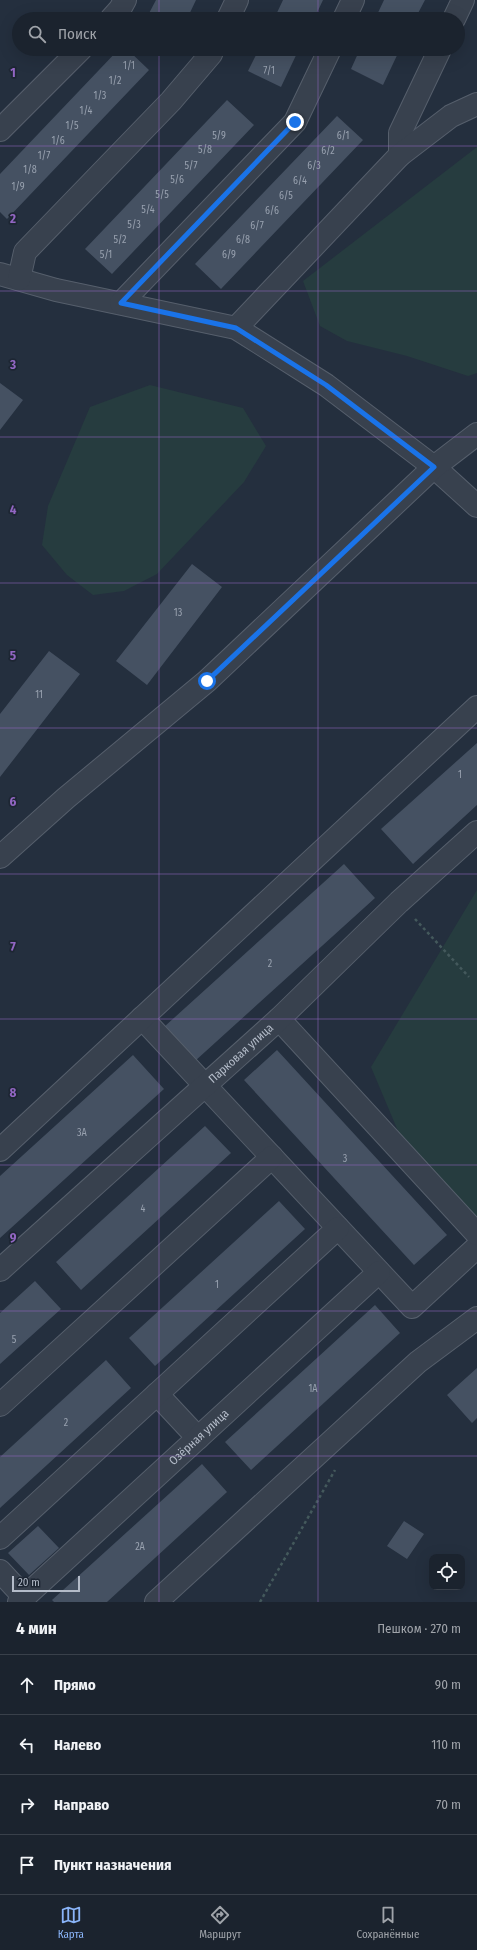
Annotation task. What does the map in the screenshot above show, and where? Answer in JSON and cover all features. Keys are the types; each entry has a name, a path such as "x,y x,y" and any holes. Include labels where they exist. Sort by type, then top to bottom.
{"street":[{"path":"117,12 125,0"},
{"path":"231,12 237,0"},
{"path":"347,12 353,0"},
{"path":"457,12 463,0"},
{"path":"0,130 74,56"},
{"path":"207,56 171,101 25,252 10,276 56,290 236,328 326,385 434,467 462,490 477,506"},
{"path":"121,303 295,122 327,56"},
{"path":"400,155 400,133 437,56"},
{"path":"236,328 400,155 451,116 477,104"},
{"path":"0,857 66,798 207,681 434,467 477,434"},
{"path":"0,1150 477,707"},
{"name":"Парковая улица","path":"0,1270 279,1019 399,902 477,832"},
{"path":"142,1018 412,1307 477,1247"},
{"path":"279,1019 477,1234"},
{"path":"0,1406 272,1156"},
{"path":"0,1538 338,1228"},
{"name":"Озёрная улица","path":"22,1600 379,1272"},
{"path":"156,1602 418,1362 477,1318"},
{"path":"157,1394 198,1438"},
{"path":"0,1571 22,1600"}],"path":[{"path":"399,902 469,977"},
{"path":"260,1602 338,1465"}],"green space":[{"path":"477,147 477,373 468,376 407,356 347,341 320,326 303,281"},
{"path":"150,385 243,408 266,446 244,482 157,574 124,591 93,595 67,575 42,545 48,506 90,407"},
{"path":"477,890 477,1237 425,1195 371,1067"}],"building":[{"path":"156,0 196,0 190,12 150,12"},
{"path":"283,0 323,0 317,12 277,12"},
{"path":"384,0 425,0 419,12 378,12"},
{"path":"112,56 134,56 149,70 7,219 0,212 0,174"},
{"path":"256,56 296,56 281,87 248,71"},
{"path":"357,56 397,56 383,85 351,69"},
{"path":"227,100 254,125 112,274 85,249"},
{"path":"337,116 363,140 221,289 195,264"},
{"path":"0,383 23,400 0,430"},
{"path":"192,564 222,587 147,685 116,661"},
{"path":"49,651 80,674 0,777 0,714"},
{"path":"477,743 477,805 413,864 381,829"},
{"path":"344,864 375,898 195,1061 164,1027"},
{"path":"277,1050 447,1235 414,1265 244,1080"},
{"path":"133,1055 164,1089 0,1238 0,1176"},
{"path":"205,1126 231,1153 81,1290 56,1262"},
{"path":"279,1201 305,1229 155,1366 129,1338"},
{"path":"35,1281 61,1309 0,1364 0,1313"},
{"path":"375,1305 400,1333 251,1470 225,1442"},
{"path":"106,1360 131,1388 0,1508 0,1457"},
{"path":"477,1368 477,1418 472,1423 447,1395"},
{"path":"202,1464 227,1492 107,1602 54,1602 52,1600"},
{"path":"404,1521 424,1534 407,1559 387,1546"},
{"path":"38,1526 59,1548 29,1575 8,1553"}],"route":[{"path":"207,681 434,467 326,385 236,328 121,303 295,122"}]}
